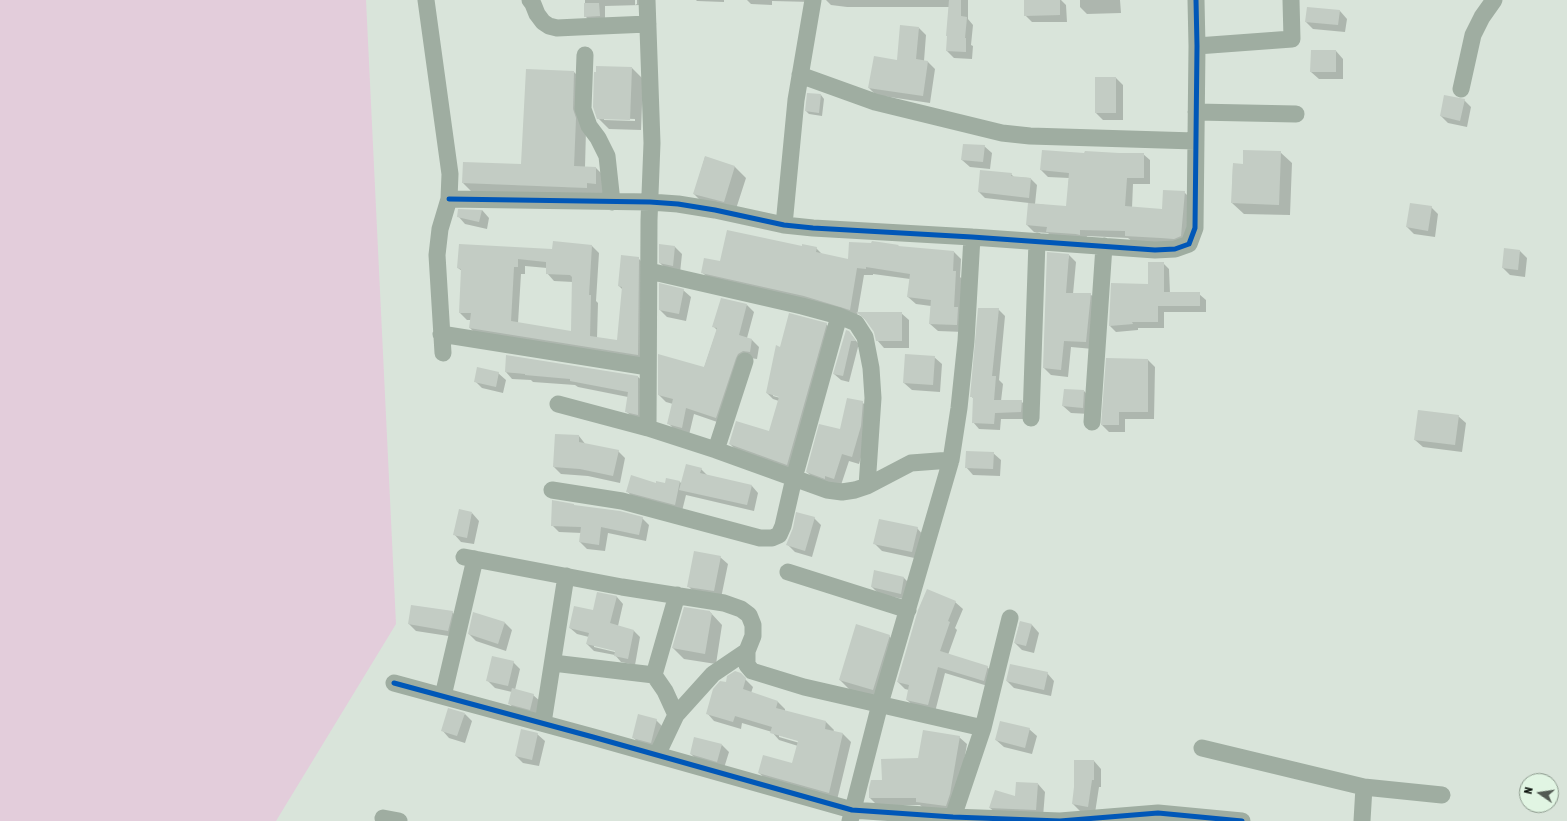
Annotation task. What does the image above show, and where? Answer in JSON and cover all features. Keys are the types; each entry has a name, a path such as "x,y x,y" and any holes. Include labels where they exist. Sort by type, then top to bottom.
{"street":[{"path":"426,0 450,174 449,199 440,229 437,255 443,353"},
{"path":"530,0 537,14 543,22 549,26 571,27 648,24"},
{"path":"647,0 652,143 649,271 648,428"},
{"path":"784,225 796,100 813,0"},
{"path":"449,199 650,202 715,210 784,225 1155,250 1175,249 1189,244 1195,228 1197,46 1196,0"},
{"path":"1197,46 1292,39 1290,0"},
{"path":"1461,89 1473,35 1482,17 1494,0"},
{"path":"585,55 583,109 589,126 598,138 607,156 612,202"},
{"path":"800,75 875,102 1002,133 1030,136 1195,141"},
{"path":"1196,112 1296,114"},
{"path":"851,815 880,704 951,460 965,348 972,237"},
{"path":"1031,418 1037,241"},
{"path":"1092,422 1104,246"},
{"path":"649,271 839,316 856,323 865,337 871,368 874,398 867,486"},
{"path":"552,490 622,501 760,538 772,538 779,535 783,526 794,478 839,316"},
{"path":"442,334 648,367"},
{"path":"716,450 745,361"},
{"path":"558,404 648,428 716,450 827,490 842,492 855,490 867,486 911,463 951,460"},
{"path":"442,696 470,558 677,596 724,603 741,609 749,615 753,625 753,636 747,650 747,665 752,671 804,687 983,728"},
{"path":"788,572 908,610"},
{"path":"543,723 566,576"},
{"path":"654,675 677,596"},
{"path":"953,817 983,728 1010,618"},
{"path":"658,755 676,715 713,674 747,650"},
{"path":"553,663 654,675 665,691 676,715"},
{"path":"394,683 658,755 851,815 1060,821 1158,813 1242,821"},
{"path":"1202,748 1364,787 1442,795"},
{"path":"1362,821 1364,787"}],"shaded area":[{"path":"0,0 366,0 396,624 276,821 0,821"}],"building":[{"path":"949,0 961,0 961,16 967,17 965,38 966,52 946,51"},
{"path":"1024,0 1060,0 1060,15 1024,16"},
{"path":"584,3 599,3 600,16 584,17"},
{"path":"1307,7 1340,10 1338,25 1305,22"},
{"path":"900,25 919,27 916,59 928,61 923,96 868,88 874,56 897,60"},
{"path":"1311,50 1336,50 1336,72 1310,72"},
{"path":"596,66 632,67 630,120 597,119 593,107 594,72 596,72"},
{"path":"526,69 574,71 573,109 576,118 574,166 596,167 596,184 587,183 587,188 462,183 463,162 521,164"},
{"path":"1095,77 1116,77 1116,113 1095,113"},
{"path":"807,93 821,94 819,113 805,111"},
{"path":"1444,95 1465,99 1460,121 1440,116"},
{"path":"963,144 985,145 983,162 961,160"},
{"path":"1042,150 1084,153 1085,151 1144,153 1144,178 1127,178 1125,206 1162,209 1163,190 1185,191 1181,236 1174,239 1125,236 1125,231 1080,230 1080,235 1046,232 1047,227 1026,225 1028,203 1066,206 1069,173 1040,170"},
{"path":"1243,150 1281,151 1279,205 1231,203 1233,163 1243,164"},
{"path":"705,156 735,166 724,202 693,194"},
{"path":"980,170 1012,173 1011,176 1031,178 1029,198 978,192"},
{"path":"1410,203 1432,206 1428,231 1406,227"},
{"path":"458,209 482,210 479,222 457,217"},
{"path":"727,230 802,246 802,244 817,247 816,252 848,259 849,242 871,243 872,241 899,245 898,246 954,251 953,271 956,271 954,307 958,307 957,325 929,324 931,300 907,297 910,274 866,267 866,269 857,268 850,310 804,296 701,273 704,258 720,261"},
{"path":"553,241 592,245 589,295 591,295 590,336 617,340 622,287 618,286 621,255 639,257 638,355 469,328 471,313 459,313 461,269 457,268 459,244 552,249","holes":["518,259 546,262 546,274 570,275 572,277 571,331 511,321 514,267 518,267"]},
{"path":"659,244 675,246 673,266 659,263"},
{"path":"1504,248 1520,250 1518,270 1502,268"},
{"path":"1047,252 1069,254 1066,293 1091,293 1086,342 1064,341 1061,370 1043,368"},
{"path":"1148,262 1164,262 1164,292 1200,292 1200,306 1158,306 1158,322 1132,322 1133,324 1109,326 1111,283 1148,284"},
{"path":"659,283 684,289 679,314 659,310"},
{"path":"721,298 747,304 739,335 752,339 750,352 743,351 738,354 716,418 686,408 682,428 667,424 673,399 658,395 658,354 704,367 717,328 712,327"},
{"path":"978,308 999,308 992,376 996,376 994,400 1022,400 1021,412 995,413 994,424 972,423 973,397 970,397"},
{"path":"856,312 902,312 902,341 876,341 874,332 864,318"},
{"path":"789,313 827,323 787,465 729,444 736,421 769,431 779,397 766,393 776,345 780,347"},
{"path":"846,330 849,331 856,341 851,341 843,376 833,374"},
{"path":"905,354 935,356 933,385 903,383"},
{"path":"506,355 638,376 638,415 625,412 628,392 570,381 570,379 505,372"},
{"path":"1106,358 1148,359 1148,412 1119,412 1119,425 1101,425"},
{"path":"477,367 499,372 496,387 474,382"},
{"path":"1064,389 1084,390 1083,408 1062,406"},
{"path":"847,398 863,401 861,426 852,457 842,454 834,479 825,476 825,479 806,472 819,424 840,429"},
{"path":"1418,410 1459,415 1455,445 1414,440"},
{"path":"555,434 579,435 579,442 619,450 613,476 580,469 553,467"},
{"path":"966,451 994,452 993,469 965,468"},
{"path":"686,464 702,468 700,473 752,485 747,505 679,490"},
{"path":"631,475 656,483 656,481 665,483 666,478 680,481 675,505 626,492"},
{"path":"552,500 574,505 620,511 643,517 639,535 601,527 599,545 579,542 581,527 551,526"},
{"path":"459,509 472,512 467,538 453,535"},
{"path":"796,512 815,517 805,551 786,545 793,528"},
{"path":"879,519 918,527 912,552 873,544"},
{"path":"694,551 721,556 714,591 687,587"},
{"path":"874,570 904,577 901,594 871,587"},
{"path":"927,589 956,601 948,621 950,622 940,651 988,666 984,681 938,667 928,705 906,700 909,685 897,682 918,610"},
{"path":"597,592 617,596 610,623 634,630 628,659 614,656 615,651 586,644 589,633 569,628 574,606 593,610"},
{"path":"411,605 453,611 448,631 408,624"},
{"path":"684,607 710,611 710,613 712,613 705,654 672,648"},
{"path":"473,612 505,622 498,644 468,634"},
{"path":"1020,621 1032,624 1026,646 1014,643"},
{"path":"856,624 890,635 873,690 839,680"},
{"path":"492,656 514,661 508,686 486,681"},
{"path":"1010,664 1048,672 1044,690 1006,681"},
{"path":"735,671 741,673 746,678 743,689 778,701 776,708 826,721 825,729 843,733 829,793 758,773 763,755 792,763 798,741 770,733 772,727 735,716 733,722 706,714 713,689 720,681 726,682 727,676"},
{"path":"512,688 534,694 530,710 508,704"},
{"path":"448,708 465,713 457,736 441,731"},
{"path":"638,714 657,719 651,743 632,738"},
{"path":"1000,721 1030,728 1025,748 995,740"},
{"path":"521,729 538,733 532,760 515,756"},
{"path":"923,730 960,736 950,794 946,806 916,802 916,798 869,798 871,780 882,780 881,759 918,758"},
{"path":"694,737 722,744 717,762 690,754"},
{"path":"1074,760 1094,760 1094,780 1092,780 1088,807 1072,804 1074,787"},
{"path":"1016,782 1038,783 1036,810 989,808 995,790 1015,796"}],"cycle path":[{"path":"449,199 650,202 678,204 715,210 784,225 813,228 972,237 1155,250 1175,249 1189,244 1195,228 1197,46 1196,0"},
{"path":"394,683 852,810 953,817 1060,821 1158,813 1242,821"}]}
